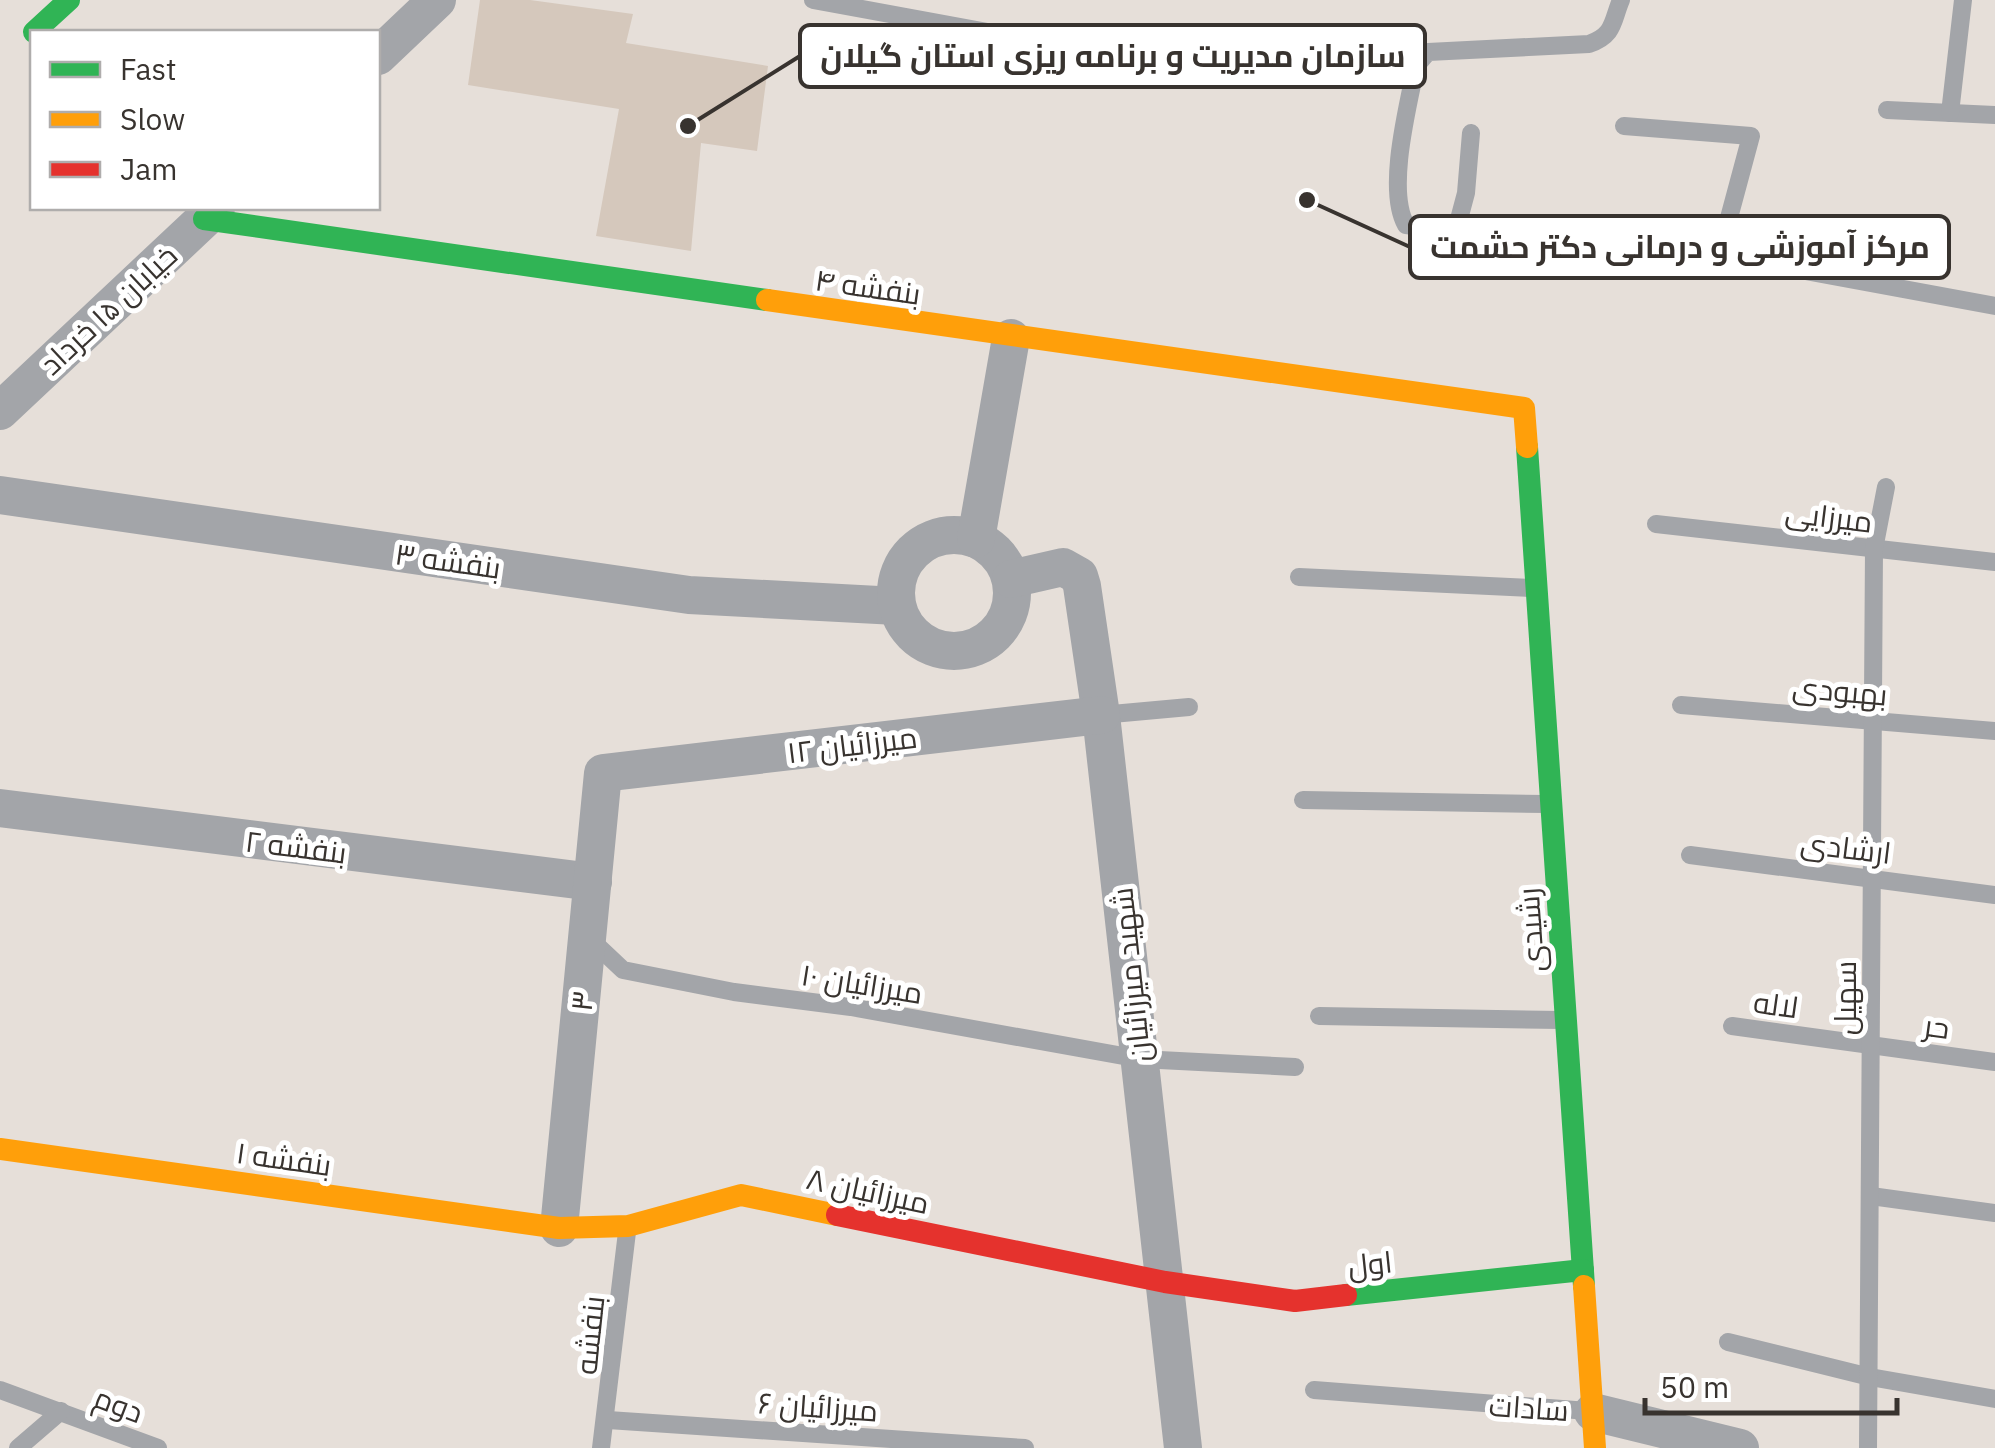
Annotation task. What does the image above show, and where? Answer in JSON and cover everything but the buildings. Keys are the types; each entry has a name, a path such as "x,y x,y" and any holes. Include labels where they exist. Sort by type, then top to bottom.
{"main road":[{"path":"36,30 69,0"},
{"name":"بنفشه ۴","path":"210,213 1011,338 1524,408"},
{"name":"رشیدی","path":"1524,408 1594,1430"},
{"name":"بنفشه ۱","path":"0,1149 559,1228"},
{"name":"میرزائیان ۸","path":"559,1228 628,1226 740,1195 1165,1282"},
{"name":"اول","path":"1165,1282 1295,1301 1583,1270"}],"street":[{"path":"380,54 436,2"},
{"name":"خیابان ۱۵ خرداد","path":"0,411 210,213"},
{"path":"976,539 1011,338"},
{"name":"بنفشه ۳","path":"0,495 689,595 897,606"},
{"path":"940,536 976,539 998,555 1010,579 1012,598 1004,623 984,642 967,650 948,651 922,642 904,623 897,606 900,570 916,549 940,536"},
{"name":"شهید میرزائیان","path":"1010,579 1063,567 1079,576 1101,715 1183,1448"},
{"name":"میرزائیان ۱۲","path":"603,773 1101,715"},
{"name":"۳","path":"559,1228 603,773"},
{"name":"بنفشه ۲","path":"0,808 593,882"},
{"name":"سادات","path":"1594,1430 1740,1448"}],"lane":[{"path":"813,0 993,32"},
{"path":"1471,133 1464,208 1458,223 1443,230 1406,225 1397,210 1398,186 1416,66 1428,52 1588,44 1602,39 1614,26 1621,0"},
{"path":"1950,113 1963,0"},
{"path":"1887,110 1995,115"},
{"path":"1624,126 1751,136 1719,255 1995,306"},
{"name":"سهیل","path":"1868,1448 1874,549 1886,487"},
{"name":"میرزایی","path":"1656,524 1995,562"},
{"path":"1299,578 1536,588"},
{"name":"بهبودی","path":"1681,705 1995,731"},
{"path":"1101,715 1189,706"},
{"path":"1302,800 1552,804"},
{"name":"ارشادی","path":"1690,856 1995,894"},
{"name":"میرزائیان ۱۰","path":"588,936 623,970 1140,1060 1295,1068"},
{"path":"1319,1016 1566,1020"},
{"name":"لاله","path":"1732,1026 1872,1045"},
{"name":"حر","path":"1872,1045 1995,1062"},
{"path":"1871,1196 1995,1213"},
{"name":"بنفشه","path":"601,1448 608,1420 628,1226"},
{"path":"1728,1342 1870,1377 1995,1399"},
{"name":"دوم","path":"0,1390 158,1448"},
{"name":"سادات","path":"1314,1390 1594,1430"},
{"path":"18,1448 61,1411"},
{"name":"میرزائیان ۶","path":"608,1420 1025,1448"},
{"path":"730,1428 731,1448"}],"traffic: fast":[{"path":"36,30 69,0"},
{"path":"204,219 767,300"},
{"path":"1527,447 1584,1286"},
{"path":"1346,1295 1583,1270"}],"traffic: slow":[{"path":"767,300 1524,408 1527,447"},
{"path":"0,1149 559,1228 628,1226 741,1195 837,1215"},
{"path":"1584,1286 1595,1448"}],"traffic: jam":[{"path":"837,1215 1165,1282 1295,1301 1346,1295"}],"place":[{"name":"سازمان مدیریت و برنامه ریزی استان گیلان","path":"688,126"},
{"name":"مرکز آموزشی و ‌درمانی دکتر حشمت","path":"1307,200"}]}
